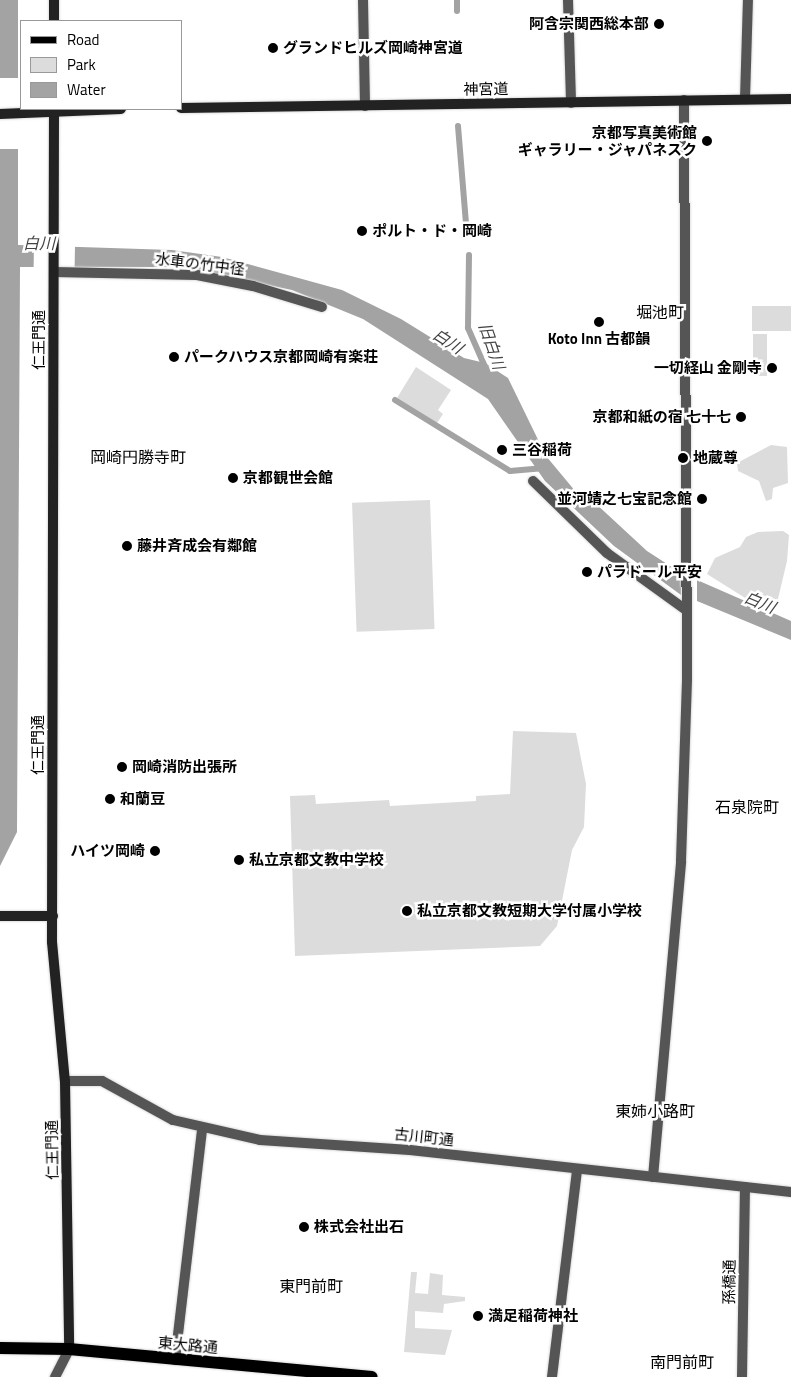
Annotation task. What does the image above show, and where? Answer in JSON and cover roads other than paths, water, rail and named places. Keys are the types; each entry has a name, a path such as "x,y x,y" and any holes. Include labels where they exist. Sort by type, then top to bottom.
{"main road":[{"name":"東大路通","path":"0,1348 69,1348 175,1360 372,1377"}],"street":[{"path":"54,0 54,20"},
{"path":"363,0 365,106"},
{"path":"568,0 571,103"},
{"path":"745,99 748,0"},
{"name":"神宮道","path":"182,108 791,99"},
{"path":"653,1177 681,861 686,605 684,100"},
{"path":"0,114 54,110"},
{"name":"仁王門通","path":"54,110 53,916 65,1081 69,1348 55,1377"},
{"name":"水車の竹中径","path":"54,270 203,276 322,307"},
{"path":"533,481 607,553 686,605"},
{"path":"0,916 53,916"},
{"name":"古川町通","path":"65,1081 102,1080 173,1120 202,1130 260,1140 410,1150 577,1170 791,1192"},
{"path":"175,1360 202,1130"},
{"path":"552,1377 577,1170"},
{"name":"孫橋通","path":"742,1377 745,1187"}],"water":[{"path":"0,0 18,0 18,245 172,250 222,257 342,290 401,319 464,358 485,363 508,378 546,456 586,504 594,502 647,551 681,573 681,595 614,546 545,481 488,399 363,319 292,290 183,267 20,267 17,832 0,866"},
{"path":"697,580 791,621 791,640 697,601"}],"waterway":[{"name":"旧白川","path":"457,0 457,11"},
{"name":"旧白川","path":"458,126 466,223"},
{"name":"旧白川","path":"469,255 468,328 486,369"},
{"path":"395,400 510,471 542,468"},
{"path":"592,492 595,510"}],"place":[{"name":"阿含宗関西総本部","path":"659,24"},
{"name":"グランドヒルズ岡崎神宮道","path":"273,48"},
{"name":"京都写真美術館 ギャラリー・ジャパネスク","path":"707,141"},
{"name":"ポルト・ド・岡崎","path":"362,231"},
{"name":"Koto Inn 古都韻","path":"599,322"},
{"name":"パークハウス京都岡崎有楽荘","path":"174,357"},
{"name":"一切経山 金剛寺","path":"772,368"},
{"name":"京都和紙の宿 七十七","path":"741,417"},
{"name":"三谷稲荷","path":"502,450"},
{"name":"地蔵尊","path":"683,458"},
{"name":"京都観世会館","path":"233,478"},
{"name":"並河靖之七宝記念館","path":"702,499"},
{"name":"藤井斉成会有鄰館","path":"127,546"},
{"name":"パラドール平安","path":"587,572"},
{"name":"岡崎消防出張所","path":"122,767"},
{"name":"和蘭豆","path":"110,799"},
{"name":"ハイツ岡崎","path":"155,851"},
{"name":"私立京都文教中学校","path":"239,860"},
{"name":"私立京都文教短期大学付属小学校","path":"407,911"},
{"name":"株式会社出石","path":"304,1227"},
{"name":"満足稲荷神社","path":"478,1316"}],"district":[{"name":"堀池町","path":"660,312"},
{"name":"岡崎円勝寺町","path":"138,457"},
{"name":"石泉院町","path":"747,807"},
{"name":"東姉小路町","path":"655,1111"},
{"name":"東門前町","path":"311,1286"},
{"name":"南門前町","path":"682,1362"}],"water label":[{"name":"白川","path":"39,243"},
{"name":"白川","path":"448,341"},
{"name":"白川","path":"760,602"}]}
